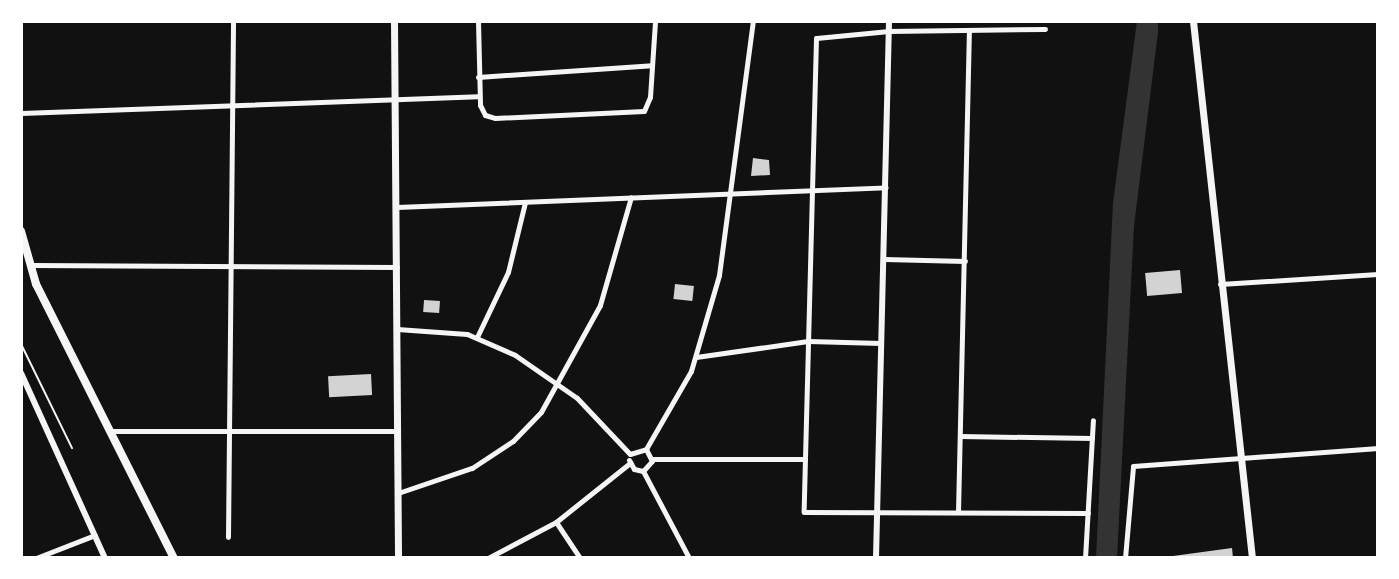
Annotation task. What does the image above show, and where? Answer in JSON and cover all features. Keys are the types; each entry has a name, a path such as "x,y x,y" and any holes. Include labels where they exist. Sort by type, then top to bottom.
{"main road":[{"path":"394,21 398,558"},
{"path":"1193,21 1252,558"},
{"path":"21,231 30,265 174,558"}],"street":[{"path":"228,537 233,21"},
{"path":"478,21 478,96 483,113 495,118 644,111 650,101 654,21"},
{"path":"630,454 646,449 678,398 696,358 719,275 733,193 753,21"},
{"path":"876,558 889,21"},
{"path":"1045,29 889,31 816,38 804,512 1088,513"},
{"path":"958,512 969,32"},
{"path":"478,77 652,65"},
{"path":"21,113 396,102 478,96"},
{"path":"397,207 886,187"},
{"path":"398,493 454,477 492,456 533,422 559,385 609,284 631,197"},
{"path":"477,337 508,272 525,202"},
{"path":"884,259 965,261"},
{"path":"30,265 397,267"},
{"path":"1220,284 1378,274"},
{"path":"397,329 445,330 477,337 559,385 594,413 630,454 630,464"},
{"path":"696,358 808,341 881,343"},
{"path":"21,373 105,558"},
{"path":"1085,558 1093,420"},
{"path":"111,431 398,431"},
{"path":"960,436 1092,438"},
{"path":"1125,558 1133,466 1378,447"},
{"path":"646,449 652,459"},
{"path":"652,459 805,459"},
{"path":"643,471 652,459"},
{"path":"630,464 643,471 689,558"},
{"path":"488,558 556,522 630,464"},
{"path":"556,522 580,558"},
{"path":"36,558 95,534"}],"path":[{"path":"21,344 72,448"}],"shaded area":[{"path":"1137,21 1158,21 1158,32 1134,226 1117,558 1096,558 1113,203"}],"building":[{"path":"753,158 769,160 770,175 751,176"},
{"path":"1180,270 1182,293 1147,296 1145,273"},
{"path":"675,284 694,286 692,301 673,299"},
{"path":"424,300 440,301 439,313 423,312"},
{"path":"371,374 372,395 329,397 328,376"},
{"path":"1232,548 1233,558 1173,558 1173,556"}]}
